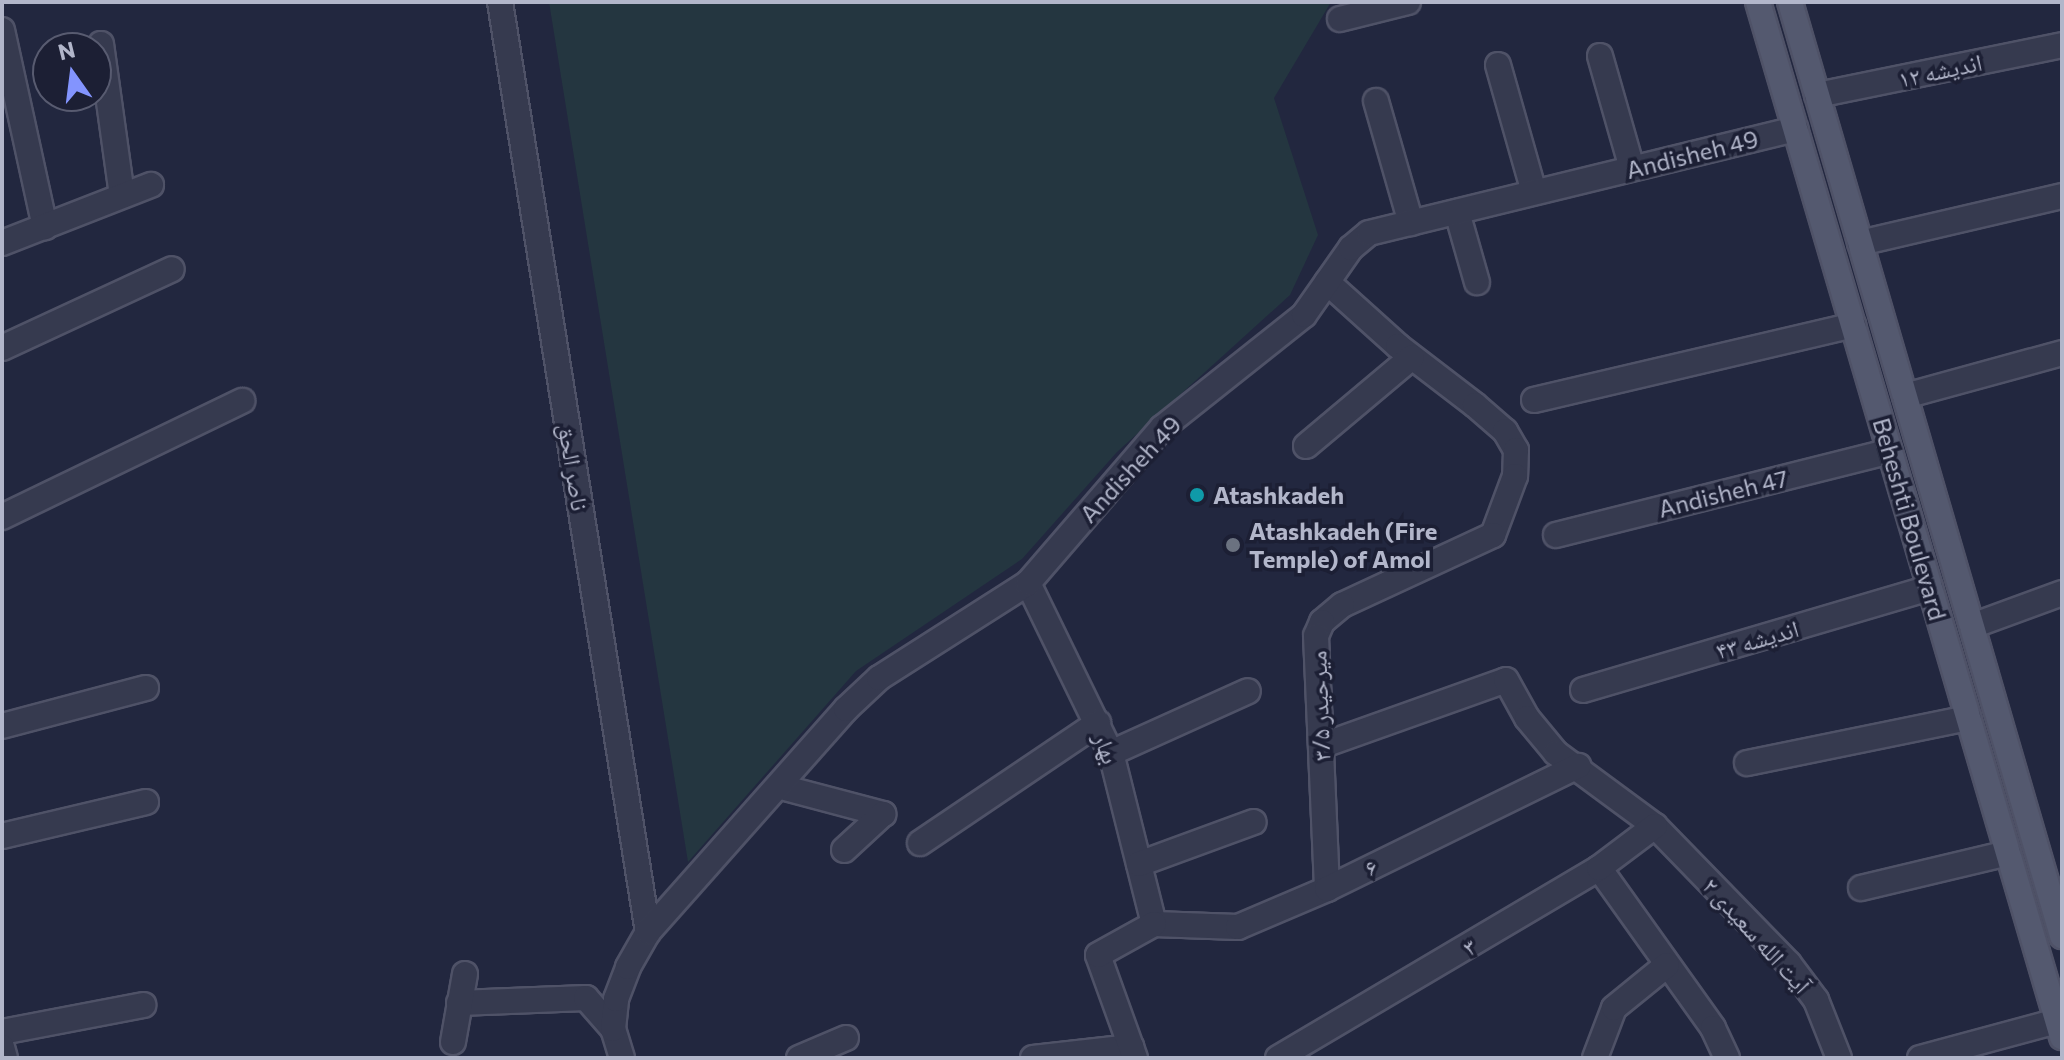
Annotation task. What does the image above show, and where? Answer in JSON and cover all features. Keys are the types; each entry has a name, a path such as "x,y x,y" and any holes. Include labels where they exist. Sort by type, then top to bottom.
{"main road":[{"name":"Beheshti Boulevard","path":"1758,2 2060,1029"},
{"name":"Beheshti Boulevard","path":"1790,2 2062,936"}],"street":[{"name":"ناصر الحق","path":"500,2 648,932"},
{"path":"1340,19 1408,2"},
{"path":"2,30 45,227"},
{"name":"اندیشه ۱۲","path":"1817,95 2062,45"},
{"path":"1600,56 1632,168"},
{"path":"1498,65 1534,192"},
{"path":"1376,101 1411,223"},
{"path":"110,112 122,196"},
{"name":"Andisheh 49","path":"613,1029 616,999 628,967 648,932 781,787 846,709 879,678 1028,583 1162,428 1304,315 1351,248 1369,233 1795,129"},
{"path":"2,243 151,185"},
{"path":"1860,243 2062,196"},
{"path":"1457,212 1477,282"},
{"path":"2,348 172,269"},
{"path":"1306,446 1412,357 1327,282"},
{"path":"1534,400 1853,325"},
{"path":"1905,396 2062,353"},
{"name":"میرحیدر ۳/۵","path":"1327,889 1316,636 1322,622 1342,605 1493,535 1515,476 1516,450 1505,431 1412,357"},
{"path":"2,517 242,401"},
{"name":"Andisheh 47","path":"1556,535 1890,451"},
{"name":"بهار","path":"1028,583 1111,753 1154,924"},
{"name":"اندیشه ۴۳","path":"1583,690 1930,588"},
{"path":"1972,626 2062,593"},
{"name":"آیت الله سعیدی ۲","path":"1321,746 1506,680 1527,718 1556,753 1578,766 1655,826 1789,964 1816,1000 1839,1058"},
{"path":"2,726 146,688"},
{"path":"1111,753 1248,691"},
{"path":"1747,763 1968,718"},
{"path":"920,843 1098,723"},
{"name":"۶","path":"1154,924 1238,927 1327,889 1578,766"},
{"path":"781,787 883,814 844,850"},
{"path":"2,836 146,802"},
{"path":"1139,864 1254,822"},
{"name":"۳","path":"1278,1058 1599,868 1655,826"},
{"path":"1861,888 2008,853"},
{"path":"1599,868 1713,1028 1727,1058"},
{"path":"1033,1058 1133,1053 1098,955 1154,924"},
{"path":"1595,1058 1614,1008 1667,965"},
{"path":"453,1042 465,974"},
{"path":"459,1003 586,998 613,1029 622,1058"},
{"path":"2,1032 143,1005"},
{"path":"1920,1058 2060,1029"},
{"path":"799,1058 846,1038"},
{"path":"2,1047 5,1058"}],"shaded area":[{"path":"549,2 1331,2 1274,98 1318,235 1290,295 1117,452 1022,559 856,671 688,862"}],"place":[{"name":"Atashkadeh","path":"1197,495"},
{"name":"Atashkadeh (Fire Temple) of Amol","path":"1233,545"}]}
